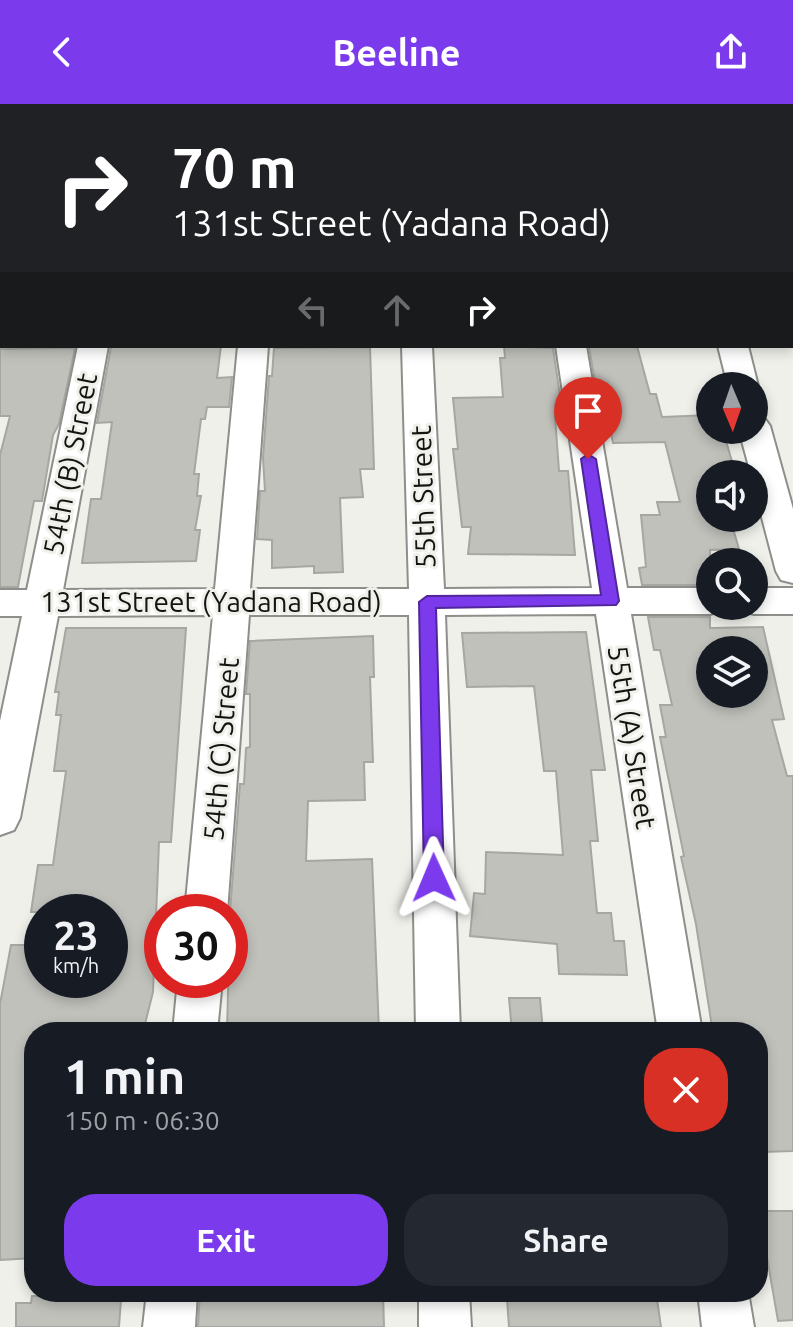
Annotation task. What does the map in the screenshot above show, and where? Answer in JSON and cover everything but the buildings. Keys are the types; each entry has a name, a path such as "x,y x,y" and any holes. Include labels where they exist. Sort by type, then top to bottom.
{"street":[{"name":"54th (B) Street","path":"0,818 93,348"},
{"name":"54th (C) Street","path":"208,894 253,348"},
{"name":"55th Street","path":"417,348 438,1022"},
{"name":"55th (A) Street","path":"571,348 678,1022"},
{"path":"734,348 740,372"},
{"path":"759,444 793,571"},
{"name":"131st Street (Yadana Road)","path":"0,603 696,601"},
{"path":"768,601 793,601"},
{"path":"196,1022 198,998"},
{"path":"169,1327 171,1302"},
{"path":"444,1302 445,1327"},
{"path":"724,1302 728,1327"}],"route":[{"path":"434,878 427,602 610,601 588,459"}]}
